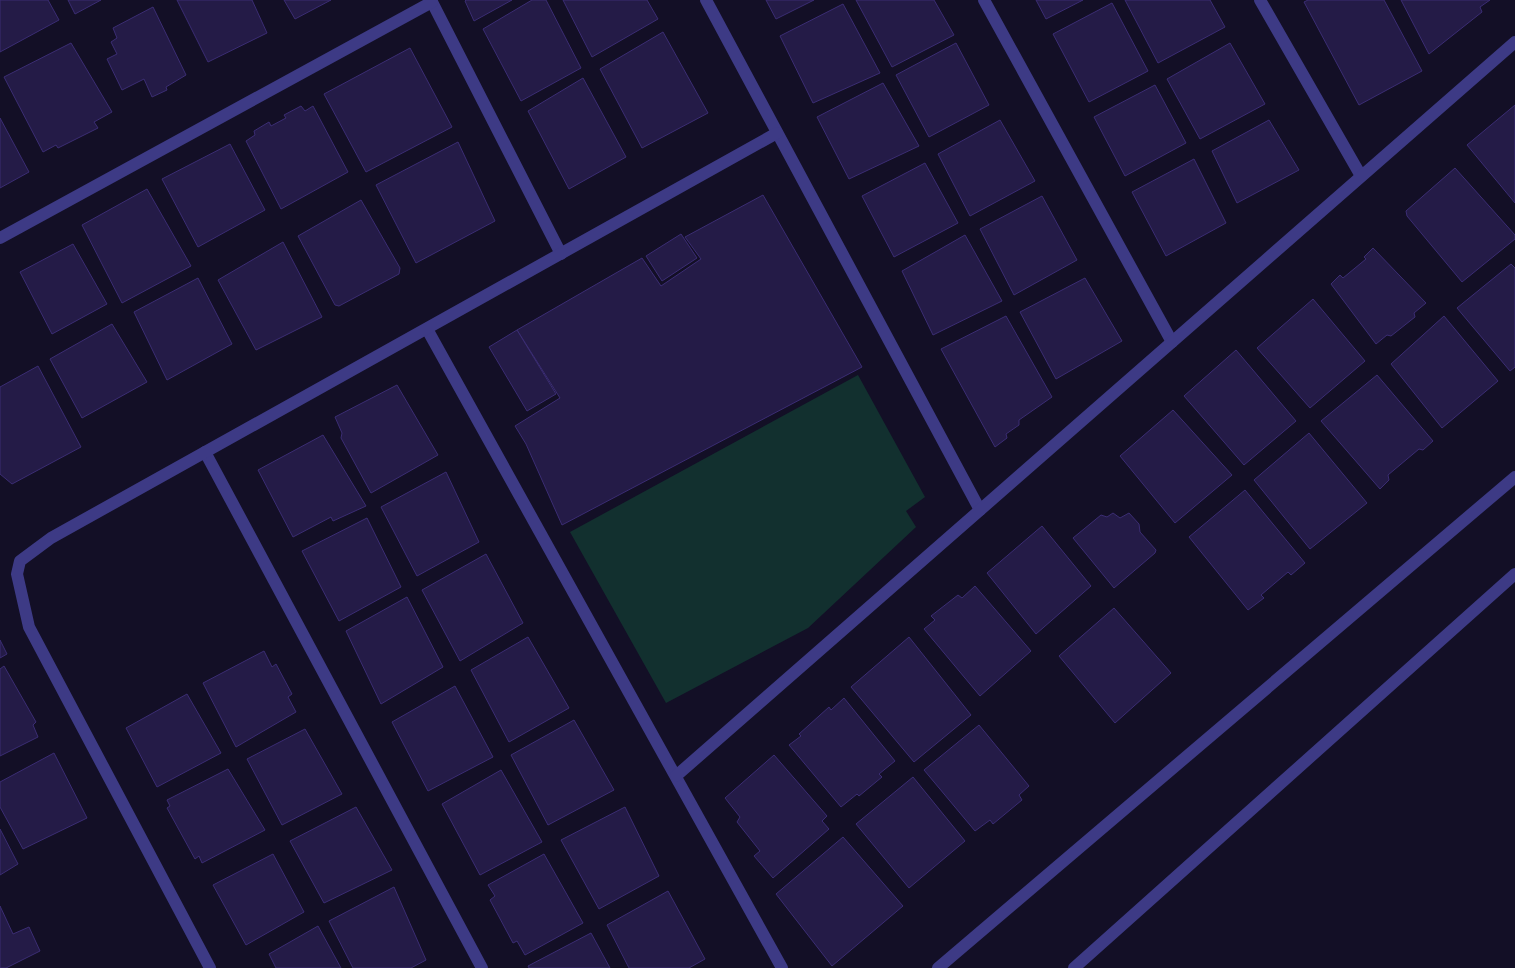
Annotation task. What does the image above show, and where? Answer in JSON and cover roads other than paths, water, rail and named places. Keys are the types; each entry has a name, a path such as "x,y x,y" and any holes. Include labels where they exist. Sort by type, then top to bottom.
{"street":[{"path":"706,0 980,510"},
{"path":"984,0 1172,342"},
{"path":"1260,0 1362,176"},
{"path":"0,238 432,1 561,254"},
{"path":"676,776 1515,42"},
{"path":"210,968 29,627 17,574 20,560 51,538 777,133"},
{"path":"427,329 782,968"},
{"path":"205,452 482,968"},
{"path":"938,968 1515,477"},
{"path":"1074,968 1515,574"}]}
